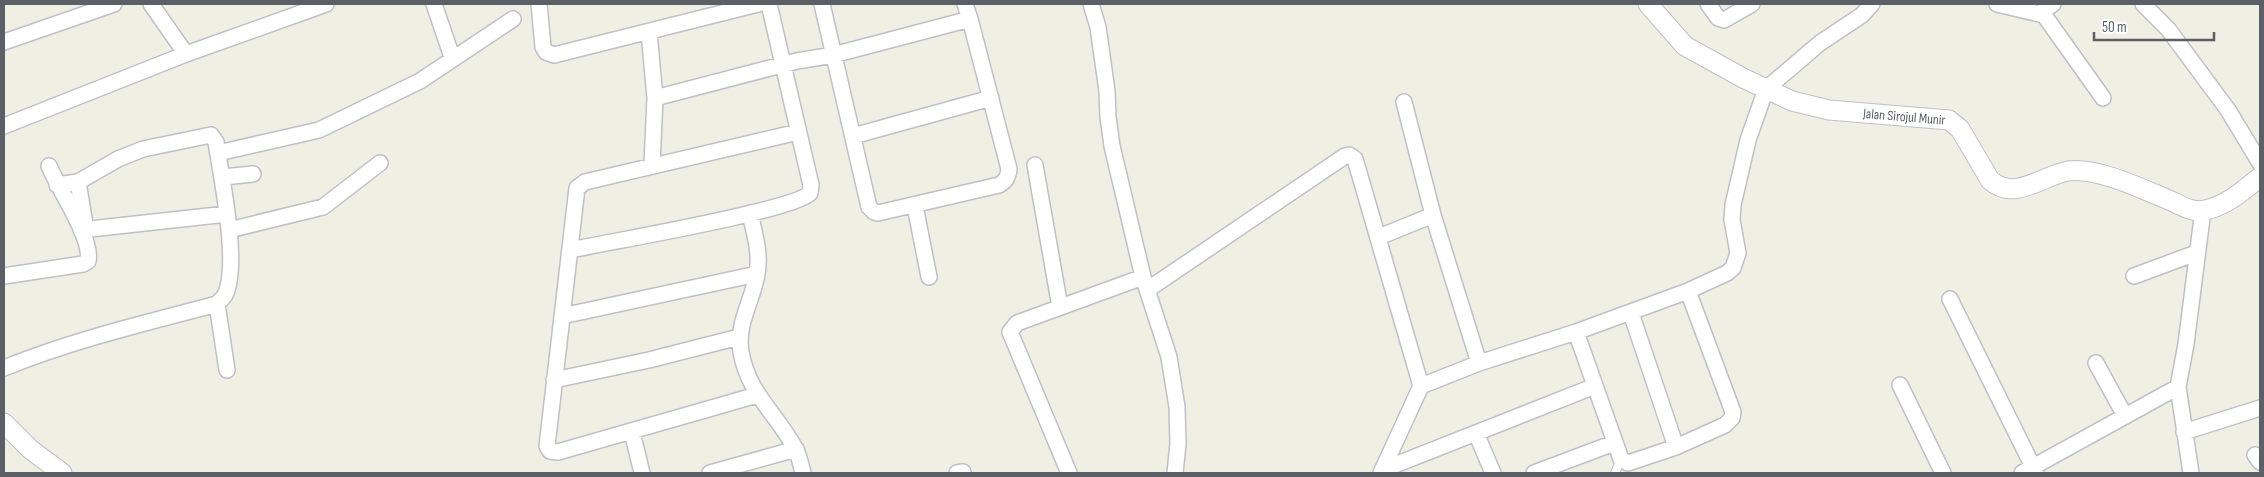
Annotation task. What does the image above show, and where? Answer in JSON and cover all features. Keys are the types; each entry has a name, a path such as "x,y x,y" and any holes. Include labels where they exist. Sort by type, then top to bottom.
{"street":[{"path":"4,42 114,4"},
{"path":"151,4 186,54"},
{"path":"4,126 186,54 326,4"},
{"path":"434,4 452,57"},
{"path":"539,4 543,47 546,52 554,55 758,4"},
{"path":"571,250 750,213 799,200 810,193 810,185 781,65 769,4"},
{"path":"822,4 871,210 878,213 916,206 999,185 1008,177 1009,169 965,4"},
{"path":"1091,4 1098,27 1108,91 1108,117 1112,146 1145,283 1169,357 1177,408 1178,444 1175,473"},
{"name":"Jalan Sirojul Munir","path":"1648,4 1685,46 1792,101 1829,110 1948,120 1960,129 1990,180 1997,186 2008,190 2019,189 2067,171 2088,171 2170,201 2186,209 2203,210"},
{"path":"1708,4 1718,18 1724,20 1752,4"},
{"path":"1421,386 1479,363 1630,313 1688,291 1727,273 1736,263 1738,254 1732,213 1748,140 1766,89 1820,43 1862,15 1872,4"},
{"path":"1997,4 2047,9 2103,98"},
{"path":"2143,4 2168,29 2217,95 2260,163"},
{"path":"218,153 319,130 420,81 452,57 513,19"},
{"path":"656,98 797,60 833,55 970,19"},
{"path":"649,32 656,98 652,165"},
{"path":"853,136 991,98"},
{"path":"1404,102 1433,215 1479,363"},
{"path":"757,395 558,452 550,451 547,446 571,250 576,193 580,184 652,165 798,132"},
{"path":"4,368 40,353 100,334 217,304 225,295 228,281 230,230 223,177 214,137 208,134 135,152 118,159 78,182 57,185"},
{"path":"1070,473 1010,332 1017,323 1060,307 1145,283 1349,155 1355,159 1421,386 1381,472"},
{"path":"230,230 324,207 380,163"},
{"path":"1035,165 1060,307"},
{"path":"49,166 57,185 84,232"},
{"path":"223,177 253,174"},
{"path":"2191,473 2178,387 2186,344 2196,253 2203,210 2216,207 2260,178"},
{"path":"5,273 83,264 89,258 78,182"},
{"path":"916,206 929,276"},
{"path":"750,213 757,250 757,274 739,337 747,374 757,395 796,449 803,473"},
{"path":"84,232 228,214"},
{"path":"1379,237 1433,215"},
{"path":"2134,276 2196,253"},
{"path":"562,316 757,274"},
{"path":"1576,332 1614,443 1618,466 1676,447 1725,425 1732,418 1733,412 1688,291"},
{"path":"1950,299 2030,471 2178,387"},
{"path":"217,304 227,370"},
{"path":"1630,313 1676,447"},
{"path":"554,380 649,360 739,337"},
{"path":"2096,363 2125,416"},
{"path":"1900,385 1943,473"},
{"path":"1381,472 1595,386"},
{"path":"2184,432 2260,408"},
{"path":"4,423 30,449 62,473"},
{"path":"632,432 642,473"},
{"path":"1476,433 1493,473"},
{"path":"1534,473 1614,443"},
{"path":"710,473 796,449"}]}
